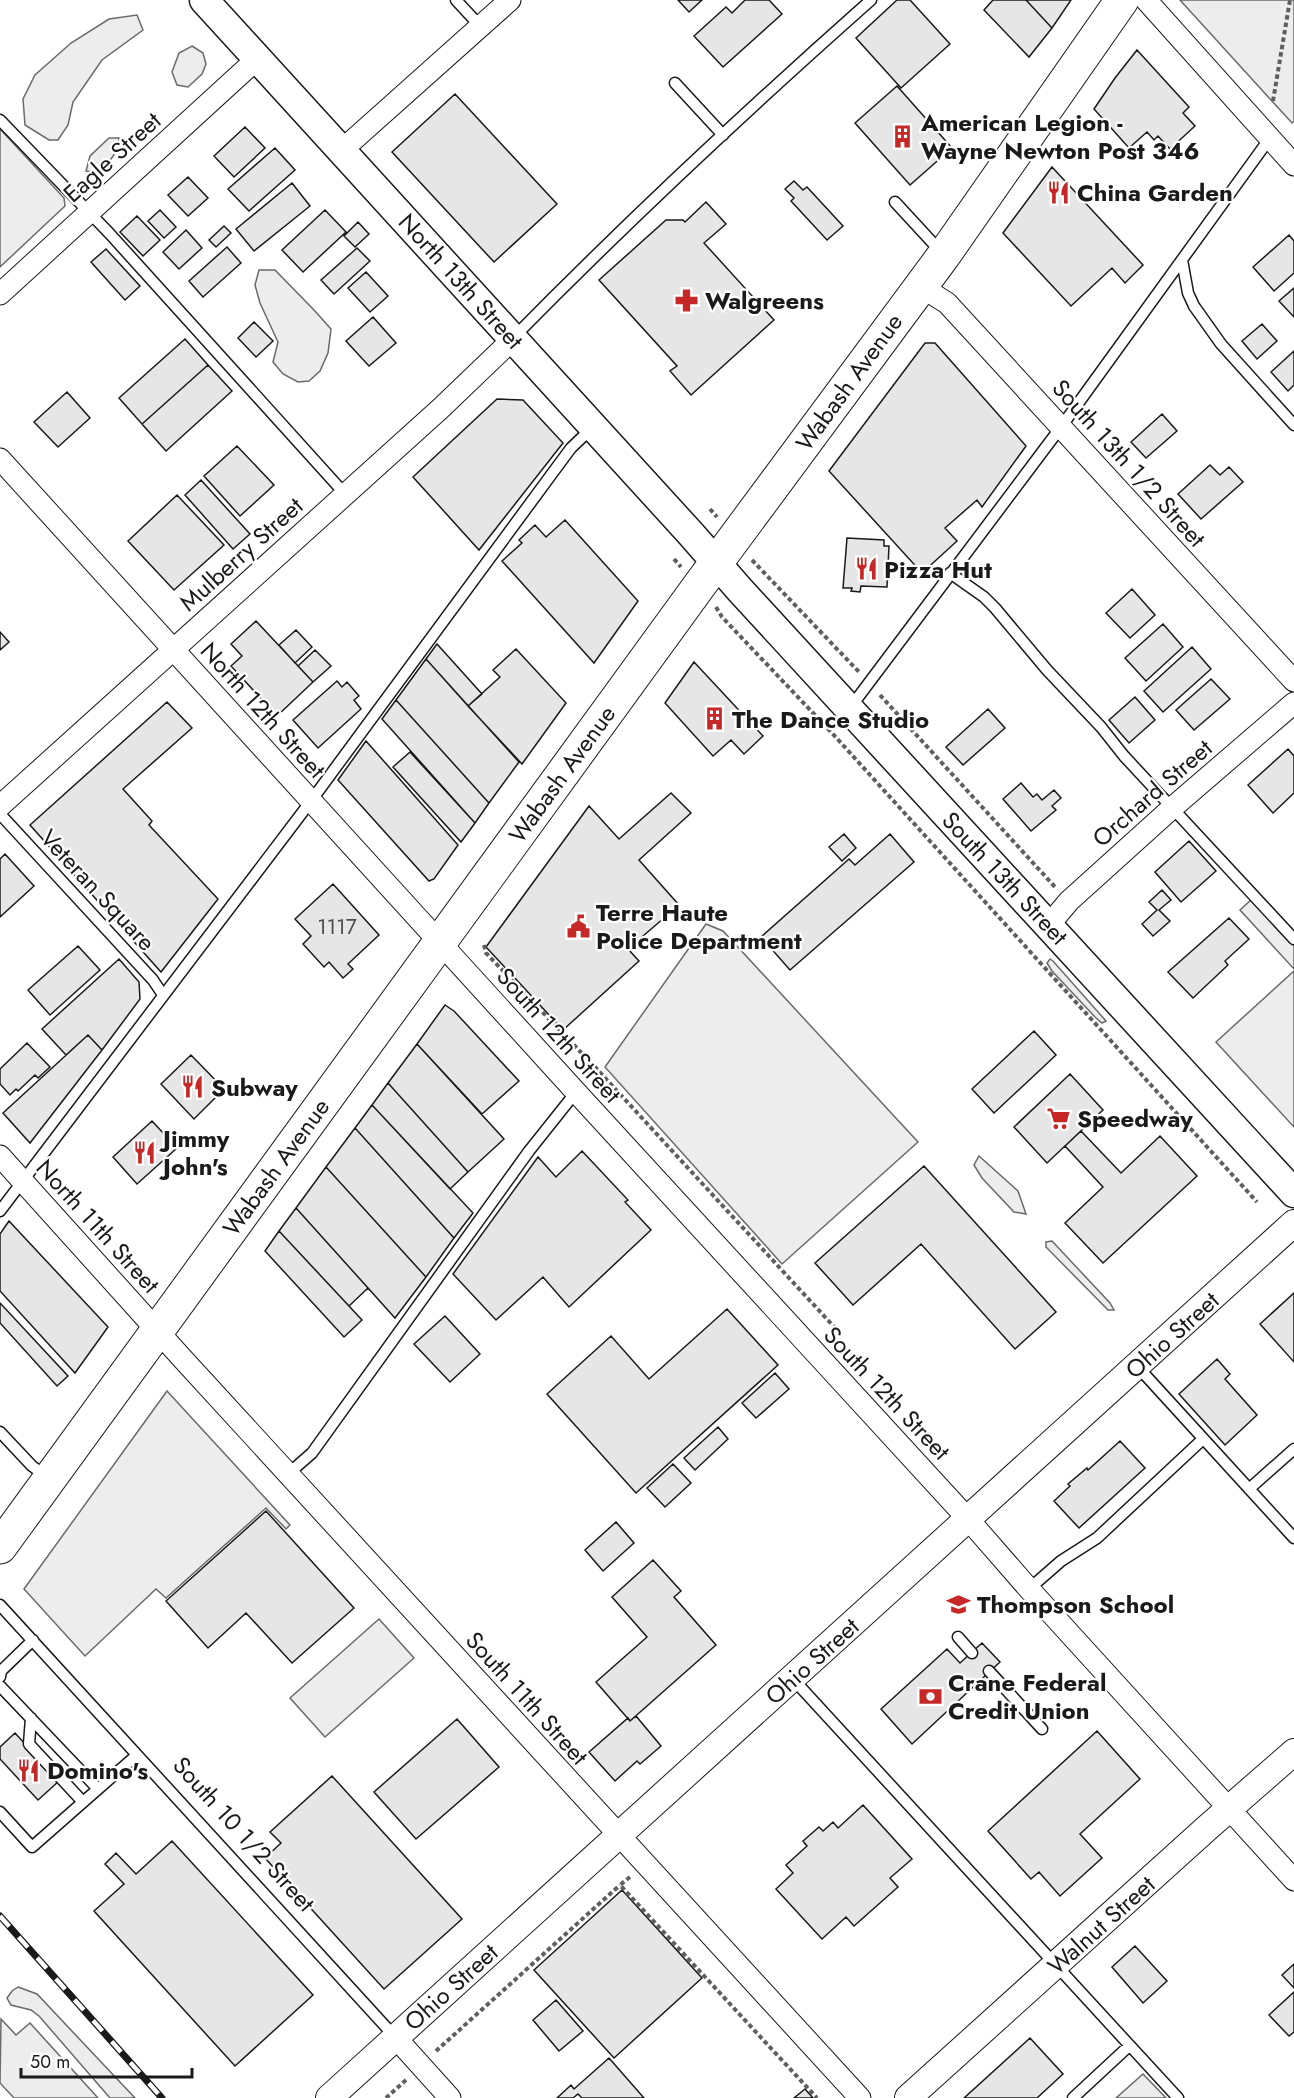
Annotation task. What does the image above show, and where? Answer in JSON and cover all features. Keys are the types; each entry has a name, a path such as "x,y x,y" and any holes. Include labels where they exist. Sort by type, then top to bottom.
{"main road":[{"name":"North 13th Street","path":"204,0 594,427 725,550"},
{"name":"Wabash Avenue","path":"0,1547 725,550 944,255 1122,0"},
{"name":"South 13th Street","path":"725,550 849,709 1294,1193"}],"street":[{"path":"342,150 510,0"},
{"path":"1146,0 1294,165"},
{"name":"Eagle Street","path":"0,294 258,58"},
{"name":"South 13th 1/2 Street","path":"920,286 947,303 1294,681"},
{"name":"Mulberry Street","path":"0,806 345,495 513,339"},
{"name":"North 12th Street","path":"0,459 440,942"},
{"name":"Orchard Street","path":"1048,926 1069,901 1294,703"},
{"name":"South 12th Street","path":"440,942 968,1519 1294,1880"},
{"name":"North 11th Street","path":"0,1156 157,1331"},
{"name":"Ohio Street","path":"328,2098 1294,1223"},
{"name":"South 11th Street","path":"157,1331 860,2098"},
{"name":"Walnut Street","path":"908,2098 1294,1752"},
{"name":"South 10 1/2 Street","path":"396,2038 450,2098"}],"lane":[{"path":"456,0 480,26"},
{"path":"513,339 723,135 871,0"},
{"path":"675,82 723,135"},
{"path":"0,120 89,213 345,495"},
{"path":"849,709 1061,427 1270,138"},
{"path":"895,202 944,255"},
{"path":"1182,260 1188,293 1194,306 1221,344 1294,425"},
{"path":"0,1211 311,801 551,475 579,440 594,427"},
{"path":"950,573 984,597 995,608 1124,756 1294,939"},
{"name":"Veteran Square","path":"0,814 153,981 163,995"},
{"path":"288,1474 312,1453 529,1150 576,1092"},
{"path":"1137,1366 1294,1538"},
{"path":"0,1432 32,1466 49,1479"},
{"path":"1029,1589 1060,1561 1097,1538 1203,1439"},
{"path":"1249,1489 1294,1449"},
{"name":"South 10 1/2 Street","path":"0,1605 396,2038"},
{"path":"958,1637 972,1653"},
{"path":"0,1677 2,1671 33,1640"},
{"path":"989,1671 1042,1730"},
{"path":"792,1679 1178,2098"},
{"path":"0,1686 98,1789"},
{"path":"31,1718 29,1744 83,1802"},
{"path":"0,1812 32,1847 137,1755"},
{"path":"1073,2098 1129,2046"}],"path":[{"path":"1273,101 1290,0"},
{"path":"710,508 725,550 757,567 868,682 1069,901"},
{"path":"722,617 832,733 1257,1203"},
{"path":"484,945 486,952 836,1329"},
{"path":"386,2098 645,1863"},
{"path":"620,1885 817,2098"}],"shaded area":[{"path":"1180,0 1294,0 1294,121 1292,123"},
{"path":"137,15 143,30 102,60 73,102 68,125 58,140 49,140 25,125 23,99 35,75 71,43 109,19"},
{"path":"192,46 203,53 206,64 202,74 188,87 177,85 172,72 179,53"},
{"path":"0,129 64,198 65,206 0,267"},
{"path":"109,138 119,138 118,149 111,159 96,172 86,171 90,156"},
{"path":"259,270 275,270 331,329 328,353 320,371 309,381 298,382 283,374 273,362 278,342 260,303 255,285"},
{"path":"1252,899 1294,946 1294,969 1240,910"},
{"path":"706,924 723,931 918,1142 782,1264 605,1067"},
{"path":"1050,959 1106,1021 1102,1023 1095,1017 1052,971 1047,963"},
{"path":"1294,971 1294,1127 1216,1042"},
{"path":"979,1156 1018,1191 1026,1214 1014,1212 982,1178 974,1165"},
{"path":"1052,1241 1114,1310 1108,1310 1046,1247 1046,1242"},
{"path":"167,1391 290,1525 286,1529 266,1508 166,1598 156,1589 85,1656 24,1589"},
{"path":"379,1619 414,1658 325,1737 290,1698"},
{"path":"18,1987 37,1994 135,2098 110,2098 39,2016 31,2010 11,2005 7,1998"},
{"path":"1,2019 16,2035 30,2023 98,2098 14,2098 0,2083"},
{"path":"1143,2074 1166,2098 1116,2098"}],"building":[{"path":"678,0 702,0 689,12"},
{"path":"745,0 769,0 782,14 723,67 694,36 726,7 732,13"},
{"path":"897,0 910,0 950,44 901,88 856,38"},
{"path":"993,0 1026,0 1052,28 1029,57 984,10"},
{"path":"1026,0 1071,0 1052,28"},
{"path":"1137,50 1189,107 1183,113 1195,126 1170,149 1158,136 1154,140 1147,132 1129,148 1094,109"},
{"name":"American Legion - Wayne Newton Post 346","path":"897,86 952,148 910,185 855,123"},
{"path":"455,94 557,204 494,262 392,152"},
{"path":"245,127 265,148 234,177 214,156"},
{"path":"275,148 295,170 249,211 228,189"},
{"path":"1052,167 1143,265 1125,283 1112,268 1071,306 1003,233"},
{"path":"188,177 208,198 188,216 168,195"},
{"path":"794,181 803,190 807,187 843,226 827,240 791,201 794,198 785,189"},
{"path":"292,183 310,206 254,251 236,229"},
{"name":"Walgreens","path":"706,202 726,224 704,243 774,320 691,395 670,371 677,366 599,280 666,220 685,222"},
{"path":"160,210 176,227 164,238 148,221"},
{"path":"325,210 346,232 303,272 282,250"},
{"path":"137,216 160,240 143,256 120,232"},
{"path":"358,222 369,234 355,247 344,236"},
{"path":"224,226 231,233 216,247 209,240"},
{"path":"186,230 202,248 179,269 163,252"},
{"path":"1289,235 1294,241 1294,273 1274,291 1253,267"},
{"path":"227,247 241,263 203,297 189,281"},
{"path":"357,248 370,261 334,294 321,280"},
{"path":"106,249 140,286 125,300 91,262"},
{"path":"366,272 388,296 370,312 348,288"},
{"path":"1294,288 1294,317 1279,301"},
{"path":"373,317 396,343 369,366 346,341"},
{"path":"254,322 273,341 256,357 238,338"},
{"path":"1262,324 1277,341 1257,359 1242,341"},
{"path":"185,339 208,365 142,424 119,398"},
{"path":"925,343 935,343 1026,446 982,507 977,500 945,528 957,541 922,573 829,471"},
{"path":"1294,351 1294,385 1288,391 1271,372"},
{"path":"208,365 232,391 166,451 142,424"},
{"path":"67,392 90,418 58,447 34,422"},
{"path":"497,399 523,400 563,443 479,550 413,477"},
{"path":"1162,414 1177,431 1146,458 1131,442"},
{"path":"237,446 274,485 240,516 204,476"},
{"path":"1210,465 1220,475 1229,467 1243,482 1201,519 1178,494"},
{"path":"201,480 250,534 233,549 185,495"},
{"path":"177,495 224,545 174,590 128,541"},
{"path":"565,520 638,601 594,663 502,561 522,543 519,540 535,525 546,537"},
{"name":"Pizza Hut","path":"847,538 884,540 884,546 889,546 887,587 861,586 860,592 851,591 852,588 843,588"},
{"path":"1132,589 1155,615 1130,638 1106,613"},
{"path":"256,621 313,682 277,716 231,666 242,656 231,644"},
{"path":"1163,624 1183,647 1146,681 1125,658"},
{"path":"296,630 312,647 295,663 279,645"},
{"path":"0,632 9,642 0,650"},
{"path":"437,644 482,694 468,706 426,659"},
{"path":"1192,647 1211,669 1163,712 1144,691"},
{"path":"516,649 566,703 522,764 468,706 500,677 493,670"},
{"path":"315,650 331,666 313,682 298,666"},
{"path":"426,659 519,762 489,803 396,700"},
{"name":"The Dance Studio","path":"694,662 763,736 744,754 731,740 713,756 665,703"},
{"path":"1211,679 1230,699 1194,730 1176,710"},
{"path":"337,681 342,687 347,682 359,696 354,700 361,709 318,748 293,720"},
{"path":"1135,697 1155,720 1129,743 1109,720"},
{"path":"396,700 489,803 475,823 382,719"},
{"path":"167,702 192,728 123,789 152,821 149,825 218,899 161,972 30,825"},
{"path":"988,709 1005,728 963,765 946,747"},
{"path":"366,741 458,845 434,879 429,881 338,780"},
{"path":"1288,749 1294,756 1294,793 1273,813 1248,785"},
{"path":"410,752 475,823 461,842 393,767"},
{"path":"1021,783 1033,797 1037,794 1042,800 1054,790 1061,798 1052,806 1056,810 1031,831 1003,799"},
{"name":"Terre Haute Police Department","path":"671,793 691,813 639,860 679,905 628,949 639,961 563,1030 486,947 589,806 619,839"},
{"path":"844,834 856,848 842,861 829,847"},
{"path":"890,834 914,862 790,970 761,937 849,859 855,865"},
{"path":"1189,841 1216,871 1181,902 1155,872"},
{"path":"5,854 34,886 0,917 0,859"},
{"path":"333,884 379,935 348,964 353,969 343,978 329,962 324,967 303,944 311,936 295,919"},
{"path":"1162,890 1171,900 1159,910 1170,921 1153,936 1142,924 1157,910 1149,902"},
{"path":"1229,918 1249,939 1225,961 1228,965 1193,998 1168,972"},
{"path":"78,946 100,970 50,1015 28,990"},
{"path":"119,959 139,982 140,999 102,1050 88,1035 66,1055 42,1029"},
{"path":"445,1005 454,1011 519,1081 482,1114 417,1044"},
{"path":"1034,1031 1056,1055 994,1113 972,1089"},
{"path":"88,1035 102,1050 30,1143 3,1113"},
{"path":"27,1043 50,1067 38,1078 35,1075 18,1091 16,1089 10,1095 0,1084 0,1069"},
{"path":"417,1044 504,1139 468,1172 388,1083"},
{"name":"Subway","path":"191,1055 224,1089 194,1119 161,1084"},
{"name":"Speedway","path":"1070,1074 1103,1110 1047,1163 1014,1127"},
{"path":"388,1083 468,1172 450,1189 372,1105"},
{"path":"372,1105 473,1213 454,1238 355,1128"},
{"name":"Jimmy John's","path":"152,1121 177,1148 137,1184 113,1157"},
{"path":"355,1128 454,1238 426,1277 326,1167"},
{"name":"Speedway","path":"1081,1131 1121,1173 1160,1136 1197,1176 1103,1263 1065,1223 1103,1187 1065,1146"},
{"path":"582,1151 628,1200 625,1202 651,1230 569,1307 543,1277 496,1320 453,1274 538,1157 556,1177"},
{"path":"924,1166 1056,1312 1015,1349 921,1244 853,1305 815,1263"},
{"path":"326,1167 426,1277 395,1318 296,1208"},
{"path":"296,1208 368,1288 349,1306 279,1231"},
{"path":"9,1221 108,1327 75,1373 0,1291 0,1234"},
{"path":"279,1231 362,1320 344,1337 265,1251"},
{"path":"1294,1293 1294,1362 1260,1324"},
{"path":"0,1303 68,1376 57,1386 0,1323"},
{"path":"727,1309 778,1365 636,1493 547,1394 611,1336 649,1379"},
{"path":"445,1316 480,1354 450,1382 414,1344"},
{"path":"1217,1359 1230,1374 1225,1379 1257,1415 1225,1445 1179,1394"},
{"path":"775,1373 789,1389 756,1418 742,1403"},
{"path":"718,1427 728,1439 695,1470 684,1458"},
{"path":"1120,1441 1145,1468 1079,1528 1054,1501 1070,1486 1068,1484 1087,1468 1088,1470"},
{"path":"673,1464 691,1483 665,1507 647,1488"},
{"path":"266,1511 354,1608 292,1663 246,1613 208,1648 166,1601"},
{"path":"616,1522 634,1543 603,1571 585,1550"},
{"path":"653,1560 681,1591 674,1597 716,1645 630,1721 596,1682 647,1637 612,1597"},
{"name":"Crane Federal Credit Union","path":"982,1643 1000,1662 912,1744 881,1709 947,1649 960,1663"},
{"path":"636,1716 661,1746 640,1764 637,1761 615,1781 589,1752 628,1718 630,1721"},
{"path":"457,1719 499,1767 416,1839 374,1792"},
{"path":"1097,1731 1140,1779 1080,1834 1102,1858 1060,1896 1039,1872 1031,1879 988,1831"},
{"name":"Domino's","path":"15,1733 59,1781 38,1800 0,1759 0,1747"},
{"path":"332,1776 462,1919 384,1989 265,1858 281,1843 270,1832"},
{"path":"863,1805 912,1859 890,1878 898,1887 854,1926 846,1917 822,1939 776,1889 793,1873 786,1865 807,1846 803,1841 819,1827 823,1831 833,1822 838,1828"},
{"path":"172,1841 313,1995 235,2066 94,1911 124,1884 105,1864 116,1853 136,1874"},
{"path":"622,1890 702,1978 614,2058 534,1970"},
{"path":"1135,1946 1167,1981 1143,2003 1112,1967"},
{"path":"1294,1964 1294,1988 1282,1975"},
{"path":"1294,1992 1294,2032 1289,2036 1269,2015"},
{"path":"556,2000 583,2031 559,2051 533,2020"},
{"path":"1030,2038 1063,2074 1037,2098 964,2098"},
{"path":"609,2058 644,2098 582,2098 578,2094 573,2098 557,2098 571,2085 574,2089"},
{"path":"805,2089 813,2098 794,2098"}],"railway":[{"path":"0,1916 162,2098"}],"place":[{"name":"American Legion - Wayne Newton Post 346","path":"903,136"},
{"name":"China Garden","path":"1059,192"},
{"name":"Walgreens","path":"687,300"},
{"name":"Pizza Hut","path":"866,569"},
{"name":"The Dance Studio","path":"714,719"},
{"name":"Terre Haute Police Department","path":"578,926"},
{"name":"Subway","path":"193,1087"},
{"name":"Speedway","path":"1059,1118"},
{"name":"Jimmy John's","path":"145,1152"},
{"name":"Thompson School","path":"959,1604"},
{"name":"Crane Federal Credit Union","path":"930,1696"},
{"name":"Domino's","path":"29,1770"}]}
